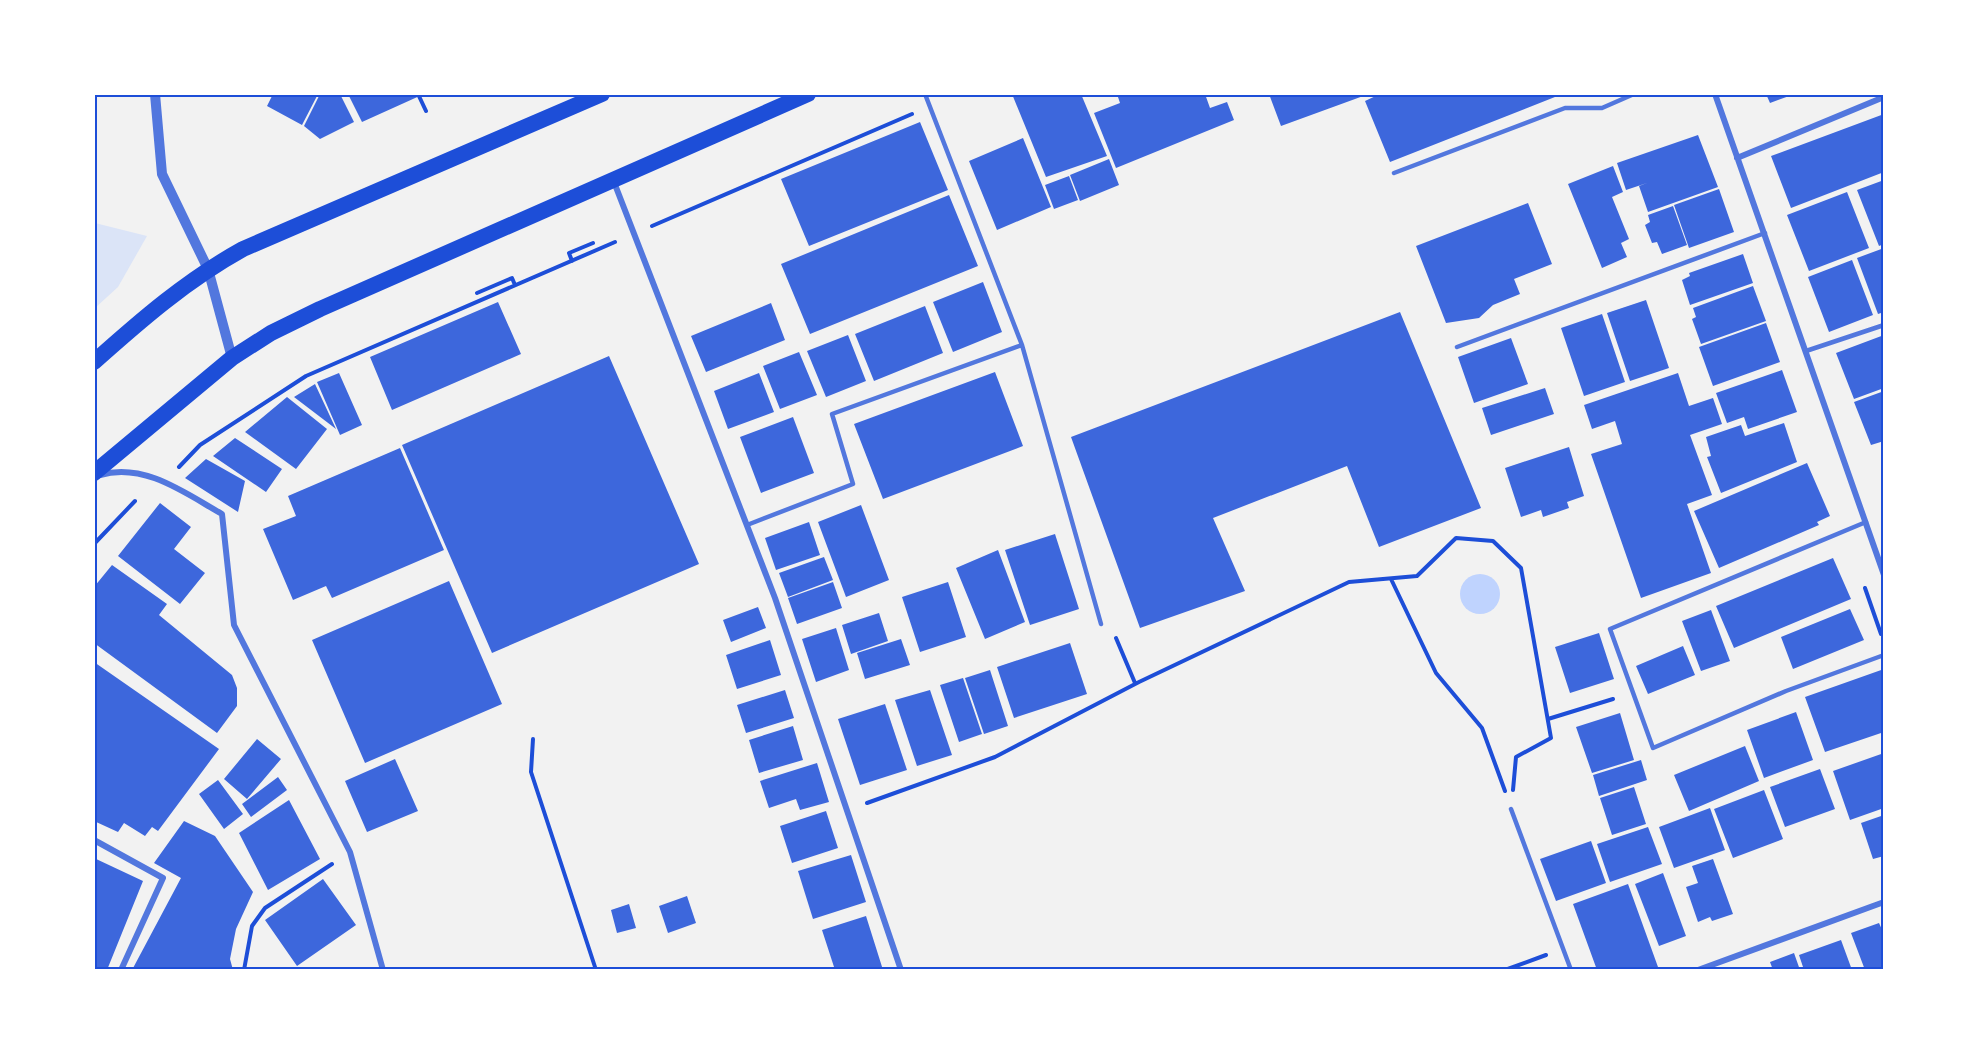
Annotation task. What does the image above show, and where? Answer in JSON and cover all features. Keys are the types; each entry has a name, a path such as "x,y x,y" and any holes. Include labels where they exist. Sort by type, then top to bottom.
{"highway":[{"path":"94,362 161,303 208,268 243,249 602,94"},
{"path":"94,472 232,358 271,333 320,309 614,182 808,94"}],"street":[{"path":"155,94 162,174 208,268 232,358"},
{"path":"1715,94 1884,575"},
{"path":"1737,158 1884,97"},
{"path":"614,182 775,598 901,969"},
{"path":"94,478 117,472 143,474 165,482 222,514 234,625 350,852 383,969"},
{"path":"94,840 163,878 121,969"},
{"path":"1698,969 1884,902"}],"lane":[{"path":"925,94 1022,345 1101,624"},
{"path":"1394,173 1565,108 1602,108 1634,94"},
{"path":"1457,346 1765,233"},
{"path":"1806,351 1884,325"},
{"path":"747,525 853,484 832,414 1022,345"},
{"path":"1866,522 1610,629 1653,748 1786,691 1884,656"},
{"path":"1511,809 1571,969"}],"path":[{"path":"418,94 426,111"},
{"path":"176,470 200,446 306,376 917,112"},
{"path":"572,261 569,253 593,243"},
{"path":"477,293 512,278 515,285"},
{"path":"94,544 135,501"},
{"path":"847,810 995,757 1136,684 1349,582 1417,576 1456,538 1493,541 1521,568 1551,738 1516,757 1511,809"},
{"path":"1390,579 1436,673 1482,728 1511,809"},
{"path":"1101,624 1112,628 1136,684"},
{"path":"1548,720 1633,693"},
{"path":"533,739 531,772 596,969"},
{"path":"244,969 252,926 265,908 350,852"},
{"path":"1505,969 1563,949"}],"shaded area":[{"path":"95,223 147,236 118,287 95,308"}],"water":[{"path":"1480,574 1494,580 1500,594 1494,608 1480,614 1466,608 1460,594 1466,580"}],"building":[{"path":"273,94 316,94 317,96 302,125 267,106"},
{"path":"320,94 340,94 354,122 320,139 304,126"},
{"path":"348,94 424,94 362,122"},
{"path":"1012,94 1081,94 1107,156 1046,177"},
{"path":"1117,94 1205,94 1210,108 1227,102 1234,120 1116,168 1094,113 1120,103"},
{"path":"1269,94 1366,94 1366,95 1281,126"},
{"path":"1380,94 1560,95 1390,162 1365,101"},
{"path":"1766,94 1792,94 1792,95 1770,103"},
{"path":"1884,114 1884,172 1791,208 1771,156"},
{"path":"920,122 948,190 809,246 781,179"},
{"path":"1698,135 1718,187 1648,212 1639,186 1647,183 1626,190 1617,163"},
{"path":"1023,138 1051,207 997,230 969,161"},
{"path":"1109,159 1119,185 1080,201 1070,175"},
{"path":"1613,166 1623,192 1612,197 1629,239 1621,243 1627,257 1602,268 1568,184"},
{"path":"1069,176 1078,200 1054,209 1045,185"},
{"path":"1884,180 1884,244 1879,246 1857,190"},
{"path":"1719,189 1734,232 1689,248 1674,205"},
{"path":"1847,192 1869,248 1809,271 1787,215"},
{"path":"949,195 978,266 810,334 781,264"},
{"path":"1528,203 1552,264 1514,279 1520,294 1493,305 1479,318 1446,323 1416,246"},
{"path":"1673,206 1687,245 1662,254 1657,242 1652,243 1645,225 1650,222 1648,215"},
{"path":"1884,248 1884,312 1878,314 1857,258"},
{"path":"1743,254 1753,283 1690,305 1682,280 1690,276 1689,273"},
{"path":"1852,260 1873,315 1829,332 1808,277"},
{"path":"983,282 1002,332 953,352 933,302"},
{"path":"1753,286 1766,321 1701,344 1692,319 1696,317 1693,308"},
{"path":"1646,300 1669,368 1630,381 1607,313"},
{"path":"498,302 521,354 392,410 370,357"},
{"path":"771,303 785,340 706,372 691,336"},
{"path":"925,306 943,353 874,381 855,334"},
{"path":"1400,312 1481,508 1379,547 1347,466 1213,518 1245,591 1140,628 1071,437"},
{"path":"1602,314 1625,382 1584,396 1561,328"},
{"path":"1766,323 1780,362 1713,386 1699,347"},
{"path":"848,335 866,381 826,397 807,351"},
{"path":"1884,335 1884,388 1854,399 1836,353"},
{"path":"1511,338 1528,384 1474,403 1458,357"},
{"path":"799,352 817,395 780,409 763,366"},
{"path":"609,356 699,564 492,653 402,445"},
{"path":"1782,370 1797,412 1748,429 1744,417 1727,423 1716,393"},
{"path":"995,372 1023,446 883,499 854,424"},
{"path":"339,373 362,425 340,435 317,382"},
{"path":"759,373 774,412 728,429 714,391"},
{"path":"1678,373 1689,406 1713,398 1722,424 1690,435 1712,495 1687,504 1711,573 1641,598 1591,454 1622,444 1615,421 1592,429 1584,405"},
{"path":"315,384 336,429 294,397"},
{"path":"1545,388 1554,414 1491,435 1482,408"},
{"path":"1884,391 1884,441 1871,445 1854,402"},
{"path":"287,397 327,429 296,469 245,432"},
{"path":"793,417 814,473 761,493 740,437"},
{"path":"1784,423 1797,462 1721,493 1707,457 1711,456 1706,437 1741,425 1745,436"},
{"path":"235,438 282,469 266,492 213,456"},
{"path":"1569,447 1584,496 1567,502 1569,508 1543,517 1541,510 1521,517 1505,468"},
{"path":"400,448 444,550 332,598 326,586 293,600 263,529 296,516 288,496"},
{"path":"206,459 245,481 238,512 185,478"},
{"path":"1807,463 1830,516 1817,522 1819,525 1719,568 1694,511"},
{"path":"160,503 191,527 174,549 205,573 180,604 118,556"},
{"path":"861,505 889,580 846,597 818,522"},
{"path":"809,522 820,555 776,570 765,538"},
{"path":"1055,534 1079,609 1030,625 1005,550"},
{"path":"998,550 1025,622 985,639 956,568"},
{"path":"824,557 833,580 788,597 779,573"},
{"path":"1833,558 1851,599 1734,648 1716,606"},
{"path":"112,565 167,604 159,615 232,675 237,688 237,706 217,733 94,643 94,587"},
{"path":"449,581 502,704 365,763 312,640"},
{"path":"833,582 842,608 797,624 788,598"},
{"path":"948,582 966,637 920,652 902,597"},
{"path":"758,607 766,628 731,642 723,620"},
{"path":"1850,609 1864,640 1793,669 1781,637"},
{"path":"1711,610 1730,661 1701,671 1682,621"},
{"path":"879,613 888,641 851,654 842,625"},
{"path":"836,628 849,670 816,682 802,639"},
{"path":"1599,633 1614,679 1570,693 1555,647"},
{"path":"901,639 910,665 865,679 857,653"},
{"path":"770,640 781,675 737,689 726,655"},
{"path":"1070,643 1087,694 1014,718 997,667"},
{"path":"1683,646 1695,675 1648,694 1636,666"},
{"path":"94,662 219,749 158,831 152,827 145,836 124,823 118,832 94,821"},
{"path":"1884,669 1884,732 1825,752 1805,697"},
{"path":"990,670 1008,726 984,734 965,678"},
{"path":"963,678 982,734 959,742 940,685"},
{"path":"785,690 794,718 746,733 737,705"},
{"path":"930,690 952,755 917,766 895,700"},
{"path":"885,704 907,770 860,785 838,719"},
{"path":"1796,712 1813,760 1764,778 1747,730"},
{"path":"1620,713 1634,760 1592,773 1576,727"},
{"path":"793,726 803,760 759,773 749,740"},
{"path":"257,739 281,759 247,799 224,779"},
{"path":"1745,746 1759,781 1689,811 1674,775"},
{"path":"1884,753 1884,808 1850,820 1833,771"},
{"path":"395,759 418,811 367,832 345,781"},
{"path":"1641,760 1647,780 1599,796 1593,775"},
{"path":"817,763 829,802 800,810 796,799 769,808 760,781"},
{"path":"1820,769 1835,809 1785,827 1770,787"},
{"path":"278,777 287,790 251,817 242,804"},
{"path":"218,780 243,814 224,829 199,794"},
{"path":"1634,787 1646,824 1612,835 1600,798"},
{"path":"1764,790 1783,839 1733,858 1714,809"},
{"path":"289,800 320,859 268,890 239,833"},
{"path":"1710,808 1725,850 1674,868 1659,827"},
{"path":"826,811 838,848 792,863 780,826"},
{"path":"1884,815 1884,856 1873,859 1861,823"},
{"path":"184,821 215,836 253,892 236,929 230,959 233,970 132,970 181,878 154,863"},
{"path":"1648,827 1662,864 1610,882 1597,844"},
{"path":"1591,841 1606,883 1556,901 1540,859"},
{"path":"851,855 866,902 813,919 798,871"},
{"path":"94,858 143,881 107,970 94,970"},
{"path":"1713,859 1733,914 1712,921 1710,917 1698,922 1686,887 1698,883 1692,866"},
{"path":"1663,873 1686,936 1659,946 1635,884"},
{"path":"323,879 356,925 297,966 265,920"},
{"path":"1628,884 1658,967 1597,970 1573,904"},
{"path":"687,896 696,923 668,933 659,906"},
{"path":"629,904 636,928 617,933 611,910"},
{"path":"866,916 883,970 835,970 822,930"},
{"path":"1879,923 1884,934 1884,970 1865,970 1851,933"},
{"path":"1841,940 1852,970 1804,970 1799,955"},
{"path":"1794,953 1800,970 1773,970 1770,962"}]}
